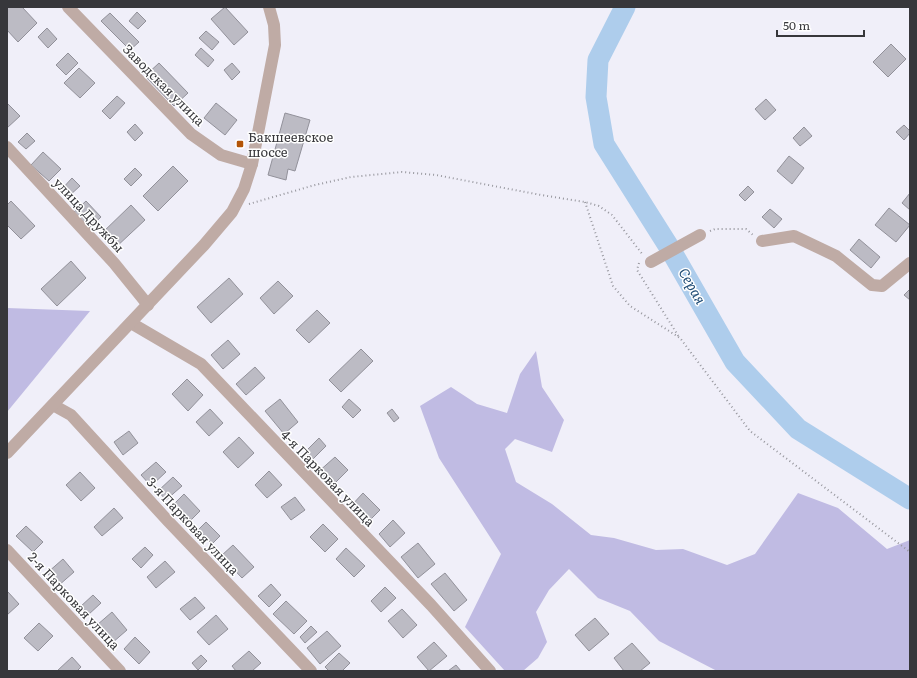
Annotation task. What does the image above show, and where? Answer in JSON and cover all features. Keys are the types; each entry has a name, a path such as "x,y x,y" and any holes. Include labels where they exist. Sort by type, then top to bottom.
{"street":[{"name":"Заводская улица","path":"68,7 191,134 221,155 252,164"},
{"path":"7,454 204,245 232,212 244,189 252,164 275,45 274,25 269,7"},
{"name":"улица Дружбы","path":"7,147 114,263 148,305"},
{"path":"651,262 700,235"},
{"path":"762,242 794,236 836,256 872,285 882,286 910,263"},
{"name":"4-я Парковая улица","path":"131,323 202,364 431,605 490,671"},
{"name":"3-я Парковая улица","path":"53,405 72,415 174,527 310,671"},
{"name":"2-я Парковая улица","path":"7,550 120,671"}],"path":[{"path":"232,212 267,198 351,177 402,172 436,175 585,202 599,206 612,215 649,263 651,262"},
{"path":"585,202 613,286 630,306 680,338"},
{"path":"700,235 715,229 746,230 762,242"},
{"path":"641,252 637,270 680,338 750,431 910,552"}],"shaded area":[{"path":"7,308 90,311 7,412"},
{"path":"536,351 542,387 564,420 552,452 515,439 505,449 516,482 552,504 591,535 614,538 656,550 683,549 727,565 755,554 798,493 838,508 887,549 910,540 910,671 717,671 659,641 630,611 598,598 569,569 549,590 536,612 547,642 538,658 523,671 505,671 465,627 501,554 439,458 420,406 451,387 477,404 507,413 520,374"}],"building":[{"path":"7,7 22,7 37,23 18,42 7,30"},
{"path":"225,7 248,32 234,45 211,19"},
{"path":"137,12 146,21 138,29 129,21"},
{"path":"110,13 139,42 130,50 101,21"},
{"path":"47,28 57,39 48,48 38,37"},
{"path":"206,31 219,42 212,50 199,38"},
{"path":"891,44 906,59 888,77 873,62"},
{"path":"201,48 214,60 208,67 195,55"},
{"path":"68,53 78,63 66,75 56,65"},
{"path":"159,63 188,93 174,106 145,76"},
{"path":"232,63 240,72 232,80 224,70"},
{"path":"79,68 95,83 80,98 64,83"},
{"path":"117,96 125,103 110,119 102,111"},
{"path":"766,99 776,110 765,120 755,109"},
{"path":"216,103 237,120 225,135 204,118"},
{"path":"8,104 20,116 7,128 7,106"},
{"path":"285,113 310,120 295,171 288,169 286,180 268,175"},
{"path":"135,124 143,133 135,141 127,132"},
{"path":"904,125 910,133 904,140 896,132"},
{"path":"804,127 812,136 800,146 793,138"},
{"path":"27,133 35,141 26,149 18,142"},
{"path":"43,152 61,169 49,181 31,165"},
{"path":"789,156 804,168 792,184 777,171"},
{"path":"173,166 188,181 158,211 143,196"},
{"path":"135,168 142,175 131,186 124,179"},
{"path":"72,178 80,186 69,196 62,189"},
{"path":"748,186 754,192 745,201 739,195"},
{"path":"910,193 910,210 902,203"},
{"path":"11,201 35,226 21,239 7,225 7,205"},
{"path":"86,201 101,217 89,228 74,212"},
{"path":"131,205 145,220 115,248 101,234"},
{"path":"889,208 910,225 896,242 875,225"},
{"path":"770,209 782,219 774,228 762,217"},
{"path":"859,239 880,257 871,268 850,250"},
{"path":"71,261 86,278 57,306 41,289"},
{"path":"229,278 243,294 211,323 197,307"},
{"path":"278,281 293,296 274,314 260,298"},
{"path":"910,289 910,300 904,295"},
{"path":"317,310 330,323 309,343 296,330"},
{"path":"228,340 240,354 223,369 211,355"},
{"path":"361,349 373,361 341,392 329,380"},
{"path":"255,367 265,378 246,395 236,384"},
{"path":"187,379 203,395 188,411 172,394"},
{"path":"280,399 298,422 284,434 265,411"},
{"path":"349,399 361,410 353,418 342,407"},
{"path":"210,409 223,423 209,436 196,422"},
{"path":"392,409 399,418 394,422 387,413"},
{"path":"129,431 138,443 123,455 114,442"},
{"path":"239,437 254,453 238,468 223,452"},
{"path":"319,438 326,446 309,463 301,456"},
{"path":"335,457 348,470 331,487 317,473"},
{"path":"156,462 166,472 151,486 141,475"},
{"path":"269,471 282,485 267,498 255,485"},
{"path":"80,472 95,488 81,501 66,485"},
{"path":"173,477 182,486 166,500 158,491"},
{"path":"363,493 380,510 368,522 351,506"},
{"path":"184,494 200,511 191,520 174,504"},
{"path":"295,497 305,510 291,520 281,507"},
{"path":"114,508 123,518 102,536 94,527"},
{"path":"393,520 405,533 390,547 379,534"},
{"path":"206,522 220,536 212,544 198,530"},
{"path":"323,524 338,539 325,552 310,537"},
{"path":"26,526 43,542 33,552 16,536"},
{"path":"418,543 435,564 418,578 401,557"},
{"path":"233,545 254,567 242,578 221,556"},
{"path":"145,547 153,555 141,568 132,559"},
{"path":"346,548 365,566 354,577 336,559"},
{"path":"63,559 74,572 58,586 47,573"},
{"path":"165,561 175,572 156,588 147,577"},
{"path":"445,573 467,600 454,611 431,584"},
{"path":"271,584 281,595 269,607 258,596"},
{"path":"385,587 396,598 381,612 371,601"},
{"path":"8,592 19,604 7,615 7,593"},
{"path":"93,595 101,603 88,615 80,607"},
{"path":"195,597 205,608 190,620 180,609"},
{"path":"286,601 307,621 294,634 273,614"},
{"path":"402,609 417,625 403,638 388,621"},
{"path":"112,612 127,630 112,643 97,625"},
{"path":"216,615 228,629 209,645 197,632"},
{"path":"595,618 609,634 589,651 575,635"},
{"path":"39,623 53,636 38,651 24,638"},
{"path":"311,626 317,632 305,643 300,637"},
{"path":"327,631 341,646 320,664 307,648"},
{"path":"135,637 150,652 139,664 124,649"},
{"path":"434,642 447,656 429,671 417,657"},
{"path":"632,643 650,663 640,671 624,671 614,658"},
{"path":"249,651 261,663 252,671 236,671 232,666"},
{"path":"339,653 350,663 342,671 329,671 325,667"},
{"path":"201,655 207,661 198,670 192,663"},
{"path":"72,657 81,667 77,671 57,671"},
{"path":"456,665 461,671 448,671"}],"waterway":[{"name":"Серая","path":"625,7 598,60 596,97 604,144 669,247 735,362 798,429 910,499"}],"place":[{"name":"Бакшеевское шоссе","path":"240,144"}]}
